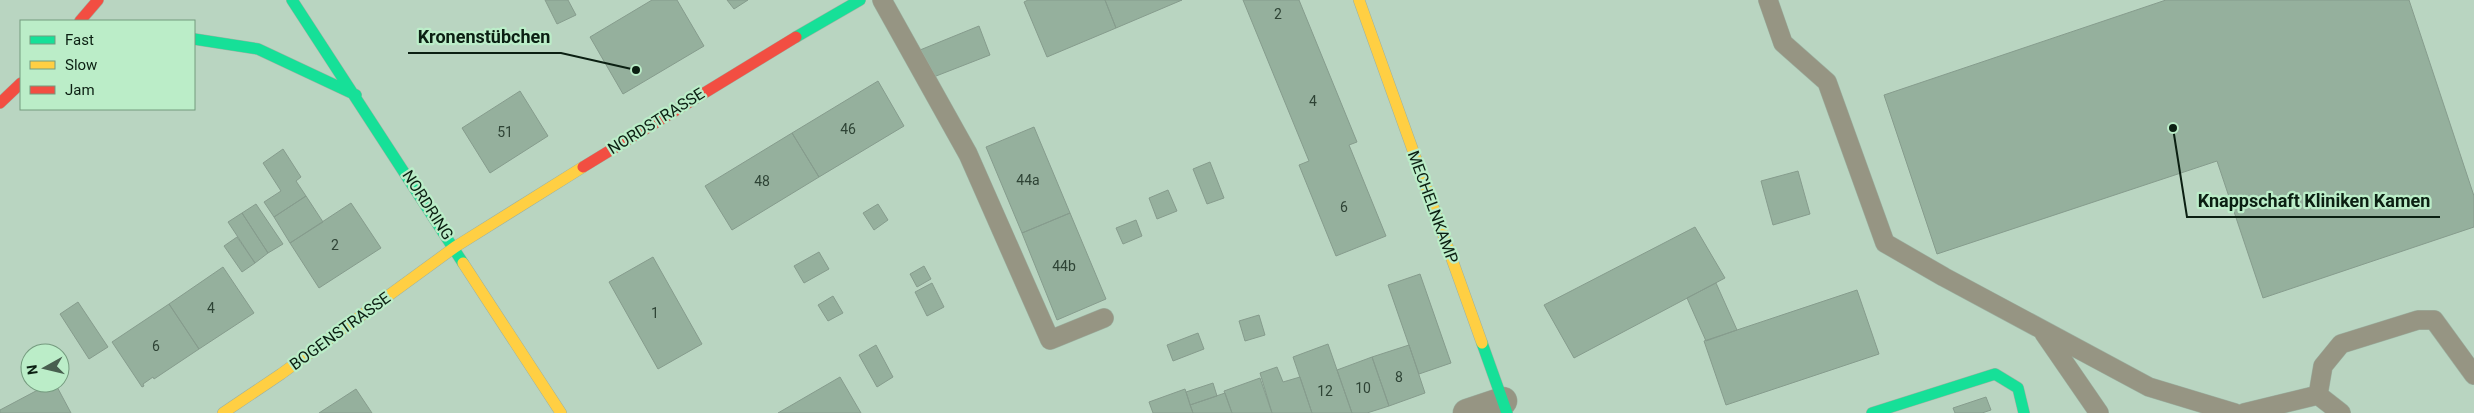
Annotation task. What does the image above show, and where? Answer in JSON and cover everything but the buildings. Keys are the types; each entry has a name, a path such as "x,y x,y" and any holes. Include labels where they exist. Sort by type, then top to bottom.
{"street":[{"path":"81,20 98,0"},
{"name":"NORDRING","path":"292,0 358,95 455,246 507,333 561,413"},
{"name":"NORDSTRASSE","path":"455,246 757,59 860,0"},
{"name":"MECHELNKAMP","path":"1359,0 1505,407"},
{"path":"195,39 258,49 358,95"},
{"path":"0,103 17,90"},
{"name":"BOGENSTRASSE","path":"223,413 281,374 455,246"},
{"path":"1872,413 1995,374 2018,388 2024,413"},
{"path":"1466,413 1505,407"}],"lane":[{"path":"882,0 968,154 1050,340 1104,318"},
{"path":"1768,0 1783,43 1827,82 1885,243 2149,387 2235,413"},
{"path":"2318,396 2323,366 2341,344 2418,320 2434,320 2474,375"},
{"path":"2042,330 2099,413"},
{"path":"2244,413 2318,396 2341,413"}],"traffic: fast":[{"path":"292,0 463,263"},
{"path":"796,37 860,0"},
{"path":"195,39 258,49 356,95"},
{"path":"1482,343 1507,413"},
{"path":"1872,413 1995,374 2018,388 2024,413"}],"traffic: slow":[{"path":"1359,0 1482,343"},
{"path":"223,413 281,374 455,247 583,167"},
{"path":"463,263 561,413"}],"traffic: jam":[{"path":"81,20 98,0"},
{"path":"583,167 796,37"},
{"path":"0,103 20,84"}],"place":[{"name":"Kronenstübchen","path":"636,70"},
{"name":"Knappschaft Kliniken Kamen","path":"2173,128"}]}
